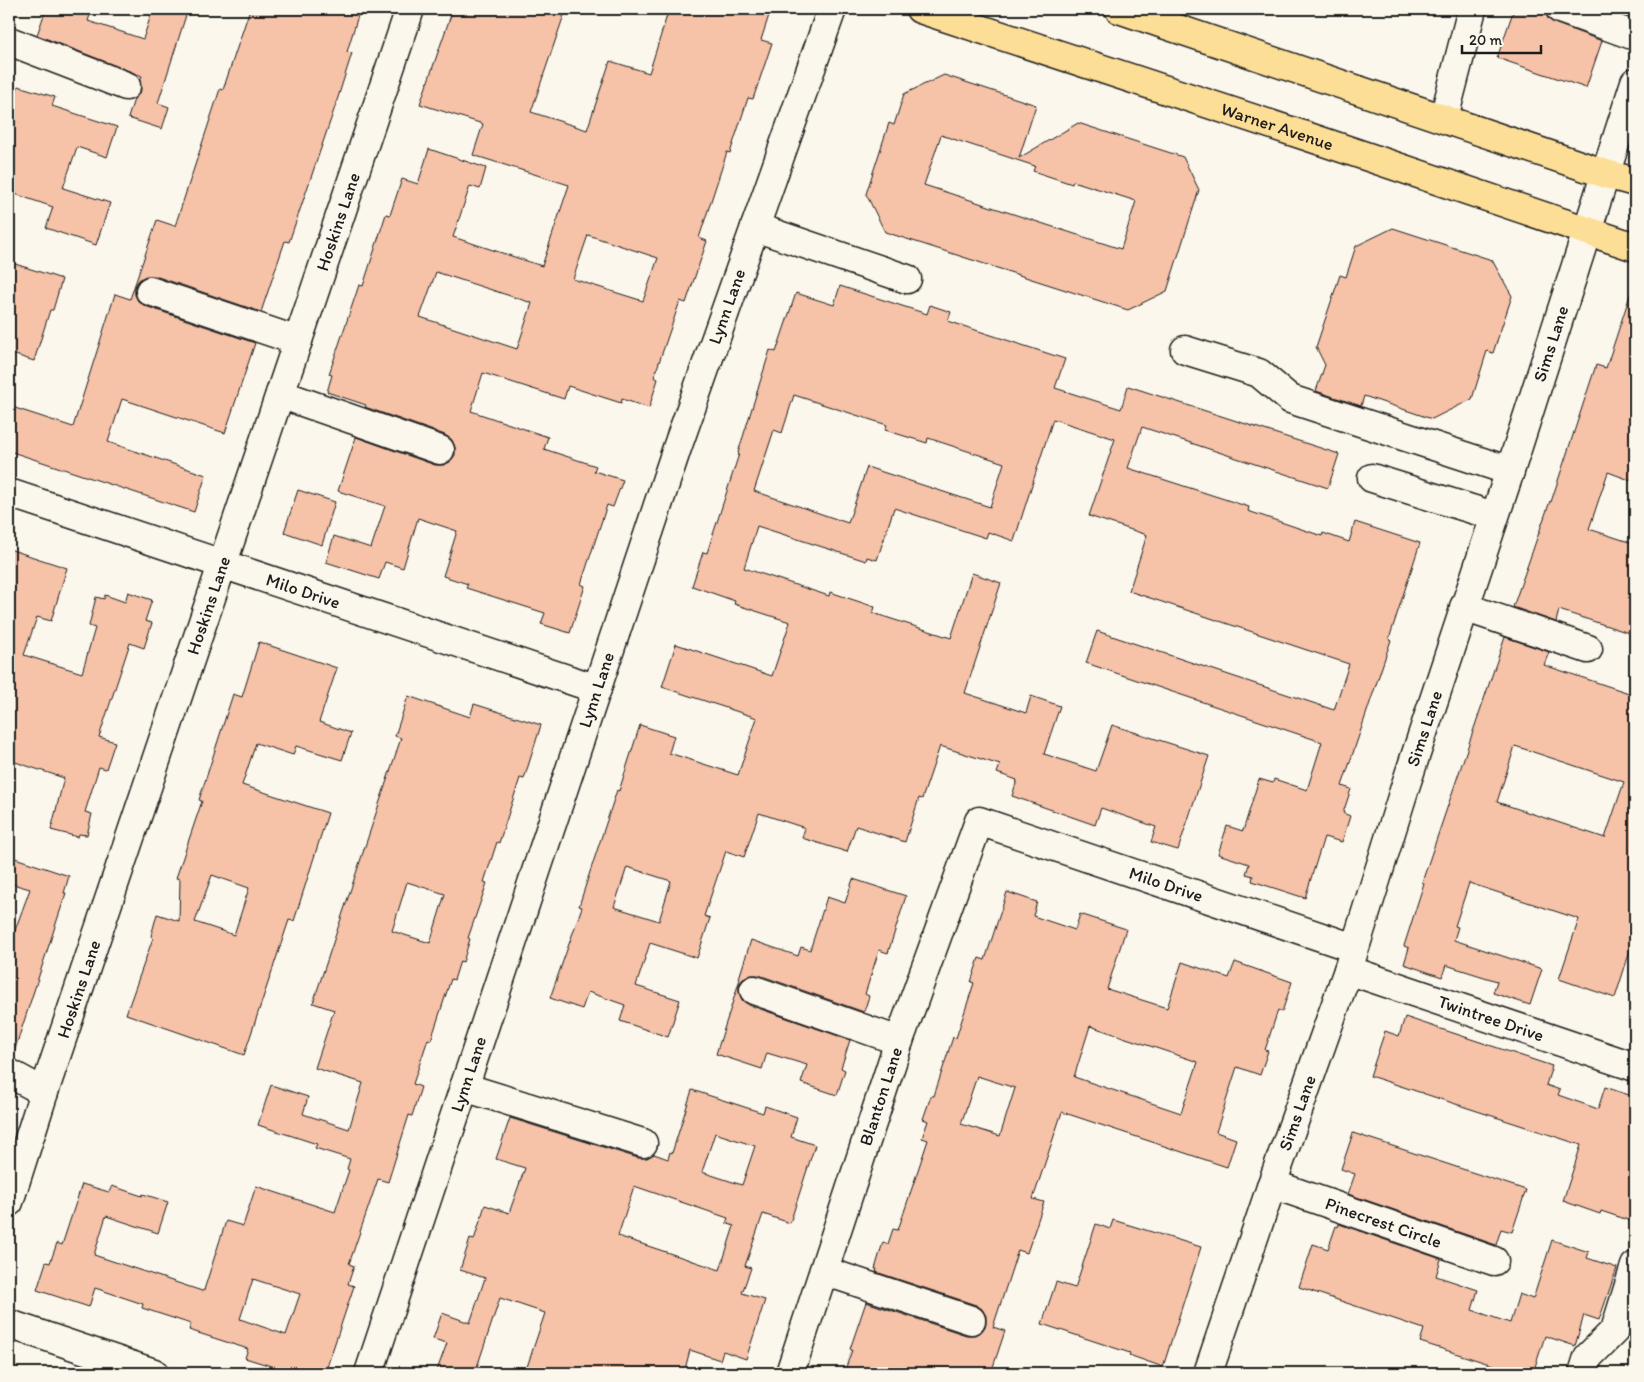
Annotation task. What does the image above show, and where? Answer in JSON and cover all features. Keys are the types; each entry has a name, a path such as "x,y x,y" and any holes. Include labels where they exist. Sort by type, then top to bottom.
{"main road":[{"name":"Warner Avenue","path":"920,9 1316,139 1635,248"},
{"path":"1130,10 1606,174 1635,182"}],"street":[{"name":"Hoskins Lane","path":"9,1202 44,1092 410,9"},
{"name":"Lynn Lane","path":"369,1373 677,448 832,9"},
{"path":"1444,118 1472,9"},
{"path":"1560,9 1635,36"},
{"path":"9,41 126,86"},
{"name":"Sims Lane","path":"1208,1373 1351,959 1406,784 1510,471 1635,82"},
{"path":"756,227 907,279"},
{"path":"150,292 298,340"},
{"path":"1185,350 1259,373 1290,398 1510,471"},
{"path":"280,394 440,450"},
{"path":"1372,478 1494,516"},
{"name":"Milo Drive","path":"9,493 597,689"},
{"path":"1464,607 1588,649"},
{"name":"Milo Drive","path":"980,821 1351,959"},
{"name":"Blanton Lane","path":"790,1373 899,1040 980,821"},
{"name":"Twintree Drive","path":"1351,959 1635,1067"},
{"path":"754,990 899,1040"},
{"path":"9,1074 44,1092"},
{"path":"464,1087 643,1143"},
{"name":"Pinecrest Circle","path":"1272,1184 1494,1261"},
{"path":"1583,1373 1588,1357 1614,1330 1635,1266"},
{"path":"824,1271 971,1320"},
{"path":"9,1324 154,1373"}],"building":[{"path":"46,9 92,9 88,21 143,39 153,9 188,9 158,103 169,107 162,129 128,118 134,99 141,91 140,81 142,76 37,35"},
{"path":"250,9 360,9 347,52 352,53 334,110 289,242 285,241 261,312 155,276 146,276 140,279 135,286 135,295 138,301 145,306 255,343 225,433 122,399 108,442 206,475 194,512 9,451 9,406 73,427 115,294 130,299 157,220 175,226 220,89 223,90"},
{"path":"453,9 566,9 531,112 587,130 610,61 649,73 669,9 771,9 761,40 772,43 753,99 748,98 730,153 727,152 699,238 707,241 686,303 680,301 654,377 658,379 649,408 622,399 621,403 568,386 564,399 483,373 471,411 548,437 544,449 596,466 594,471 623,480 613,507 607,505 581,584 585,586 570,633 541,624 545,613 466,588 468,584 443,576 457,531 418,518 403,568 385,562 379,579 326,562 334,536 371,548 385,506 338,491 356,437 435,465 443,465 450,462 455,455 455,447 452,440 445,435 327,392 332,375 329,374 359,285 363,286 386,214 390,215 402,179 418,184 429,149 486,168 480,189 470,186 453,237 542,266 569,185 473,155 483,124 420,104","holes":["588,235 658,258 643,301 573,279","436,272 532,303 517,349 420,317"]},
{"path":"1514,9 1545,9 1548,19 1554,23 1602,41 1586,88 1497,58"},
{"path":"944,75 1036,105 1019,158 1078,123 1183,157 1199,190 1167,291 1128,310 885,232 866,194 889,123 894,125 904,94","holes":["941,135 1035,166 1033,171 1072,184 1073,181 1136,201 1121,249 924,185"]},
{"path":"18,86 55,97 52,106 117,127 107,157 77,147 63,188 110,203 96,245 46,228 53,207 9,192 9,114"},
{"path":"1393,228 1492,260 1512,296 1493,353 1487,351 1472,399 1432,419 1364,396 1361,406 1316,391 1325,365 1316,347 1340,275 1346,277 1356,246"},
{"path":"9,262 62,279 53,310 50,310 34,361 9,353"},
{"path":"840,286 927,314 930,305 951,312 948,321 1065,359 1055,388 1121,409 1128,386 1339,454 1328,488 1142,427 1128,468 1249,507 1248,511 1322,536 1323,533 1349,542 1355,522 1420,543 1389,639 1391,640 1342,786 1351,789 1343,813 1350,816 1342,842 1324,837 1305,898 1252,881 1253,876 1246,874 1249,864 1218,854 1227,826 1243,831 1259,779 1273,783 1274,779 1307,790 1322,742 1086,663 1097,631 1334,710 1349,664 1129,591 1147,535 1089,516 1115,439 1053,419 1014,541 988,532 986,538 894,508 877,560 867,557 866,561 757,526 744,568 829,596 830,592 875,607 873,613 951,638 972,573 1001,583 965,693 1026,713 1031,696 1060,706 1044,754 1096,771 1112,725 1209,756 1178,850 1151,842 1156,827 1101,808 1095,825 1012,796 1017,780 997,773 1000,765 940,746 922,799 919,798 905,842 856,826 847,852 802,838 805,828 759,813 744,857 726,851 704,916 710,918 697,958 650,943 636,986 680,1000 668,1037 620,1021 625,1005 588,992 582,1009 550,998 582,907 579,906 640,725 674,736 669,753 738,775 757,718 662,687 676,644 772,676 790,622 734,604 735,601 692,586 703,552 707,553 770,350 776,352 796,293 834,305","holes":["794,395 887,425 885,430 927,443 928,438 1004,463 990,507 867,467 848,523 754,491 774,430 782,433","627,867 671,881 659,921 614,907"]},
{"path":"1631,292 1635,293 1635,482 1608,472 1589,529 1635,544 1635,635 1559,610 1556,622 1513,607 1551,502 1596,365 1606,368"},
{"path":"298,490 335,502 322,545 284,532"},
{"path":"9,549 67,568 51,621 37,617 24,655 82,673 95,628 89,626 96,597 104,599 105,595 125,602 128,592 152,600 145,621 152,623 144,648 130,643 99,737 115,742 106,769 99,767 85,812 92,814 87,835 79,834 78,837 51,830 64,778 9,760"},
{"path":"1505,637 1549,652 1544,665 1635,695 1635,935 1615,998 1559,979 1579,919 1469,883 1455,926 1458,927 1454,940 1542,969 1530,1005 1493,993 1497,981 1446,965 1442,977 1404,964 1409,948 1404,946 1424,883 1422,882","holes":["1515,746 1624,782 1605,838 1497,802"]},
{"path":"259,642 337,668 319,722 351,733 342,760 296,746 293,755 256,743 242,785 328,813 294,921 289,920 244,1055 126,1014 153,938 151,936 157,914 179,921 180,879 176,878 202,801 199,800 233,694 242,697","holes":["212,875 249,888 234,935 195,922"]},
{"path":"408,696 470,717 474,704 541,725 524,779 520,778 499,843 497,842 484,882 487,883 468,938 470,939 463,962 460,961 454,980 451,979 431,1040 428,1039 413,1084 421,1087 412,1116 409,1115 388,1182 378,1179 349,1264 354,1266 348,1284 354,1286 325,1373 294,1373 245,1358 248,1349 189,1330 191,1324 142,1308 143,1304 95,1288 89,1307 37,1290 46,1262 50,1263 57,1243 62,1245 82,1184 109,1192 112,1186 168,1202 158,1233 106,1216 94,1255 202,1291 204,1290 226,1221 243,1226 256,1186 335,1212 349,1170 347,1169 350,1159 315,1148 317,1144 258,1125 271,1085 308,1097 303,1114 349,1129 363,1083 315,1068 334,1010 313,1003 401,738 395,736","holes":["407,882 445,894 430,943 392,931","253,1279 300,1294 286,1335 240,1319"]},
{"path":"9,856 69,876 64,893 66,893 13,1055 9,1054 9,932 14,933 30,889 9,883"},
{"path":"853,879 906,896 888,953 879,950 865,994 869,996 864,1012 759,975 751,975 744,978 739,984 742,1000 749,1005 850,1040 841,1068 845,1070 837,1095 801,1083 807,1065 767,1053 762,1069 716,1054 751,940 798,956 801,947 810,950 827,897 845,903"},
{"path":"1007,892 1037,902 1033,916 1075,930 1080,914 1126,929 1107,989 1167,1008 1182,962 1229,978 1235,962 1292,982 1282,1012 1278,1010 1265,1050 1268,1051 1260,1075 1237,1067 1216,1132 1236,1139 1227,1167 1062,1112 1033,1199 1044,1202 1027,1253 1018,1250 993,1327 1005,1331 991,1373 844,1373 866,1302 966,1335 975,1335 982,1331 986,1325 986,1316 982,1309 976,1305 876,1272 877,1269 875,1269 883,1242 888,1244 893,1229 898,1230 928,1140 922,1138 928,1121 923,1119 931,1096 934,1096 953,1037 956,1038 974,983 971,982 979,958 985,960","holes":["1090,1026 1198,1062 1181,1113 1074,1077","977,1076 1015,1088 1000,1136 961,1124"]},
{"path":"1405,1017 1552,1066 1546,1085 1560,1090 1558,1095 1598,1109 1605,1087 1635,1097 1635,1209 1631,1221 1601,1211 1600,1214 1563,1201 1581,1145 1370,1076 1385,1031 1399,1036"},
{"path":"692,1090 763,1113 765,1106 797,1117 791,1137 815,1145 790,1223 763,1214 745,1266 751,1268 742,1293 765,1300 746,1359 723,1351 720,1360 690,1350 684,1373 525,1373 545,1313 500,1298 475,1373 436,1373 447,1343 433,1339 442,1313 470,1323 485,1278 460,1270 470,1239 474,1240 485,1205 509,1213 525,1168 496,1159 510,1118 638,1158 647,1158 654,1154 668,1159 670,1152 672,1153","holes":["715,1133 755,1146 742,1185 702,1172","634,1186 728,1218 726,1223 734,1226 720,1270 618,1236"]},
{"path":"1353,1133 1526,1190 1512,1232 1501,1229 1496,1245 1348,1194 1355,1174 1341,1169"},
{"path":"1113,1220 1201,1247 1163,1367 1129,1355 1130,1353 1042,1324 1056,1282 1075,1288 1096,1224 1110,1229"},
{"path":"1339,1224 1441,1259 1436,1276 1478,1290 1472,1310 1510,1323 1519,1294 1533,1299 1552,1240 1589,1252 1587,1258 1617,1268 1599,1320 1584,1315 1575,1346 1545,1336 1533,1373 1494,1373 1496,1366 1420,1342 1424,1329 1299,1287 1313,1244 1328,1249 1336,1226 1338,1227"}]}
